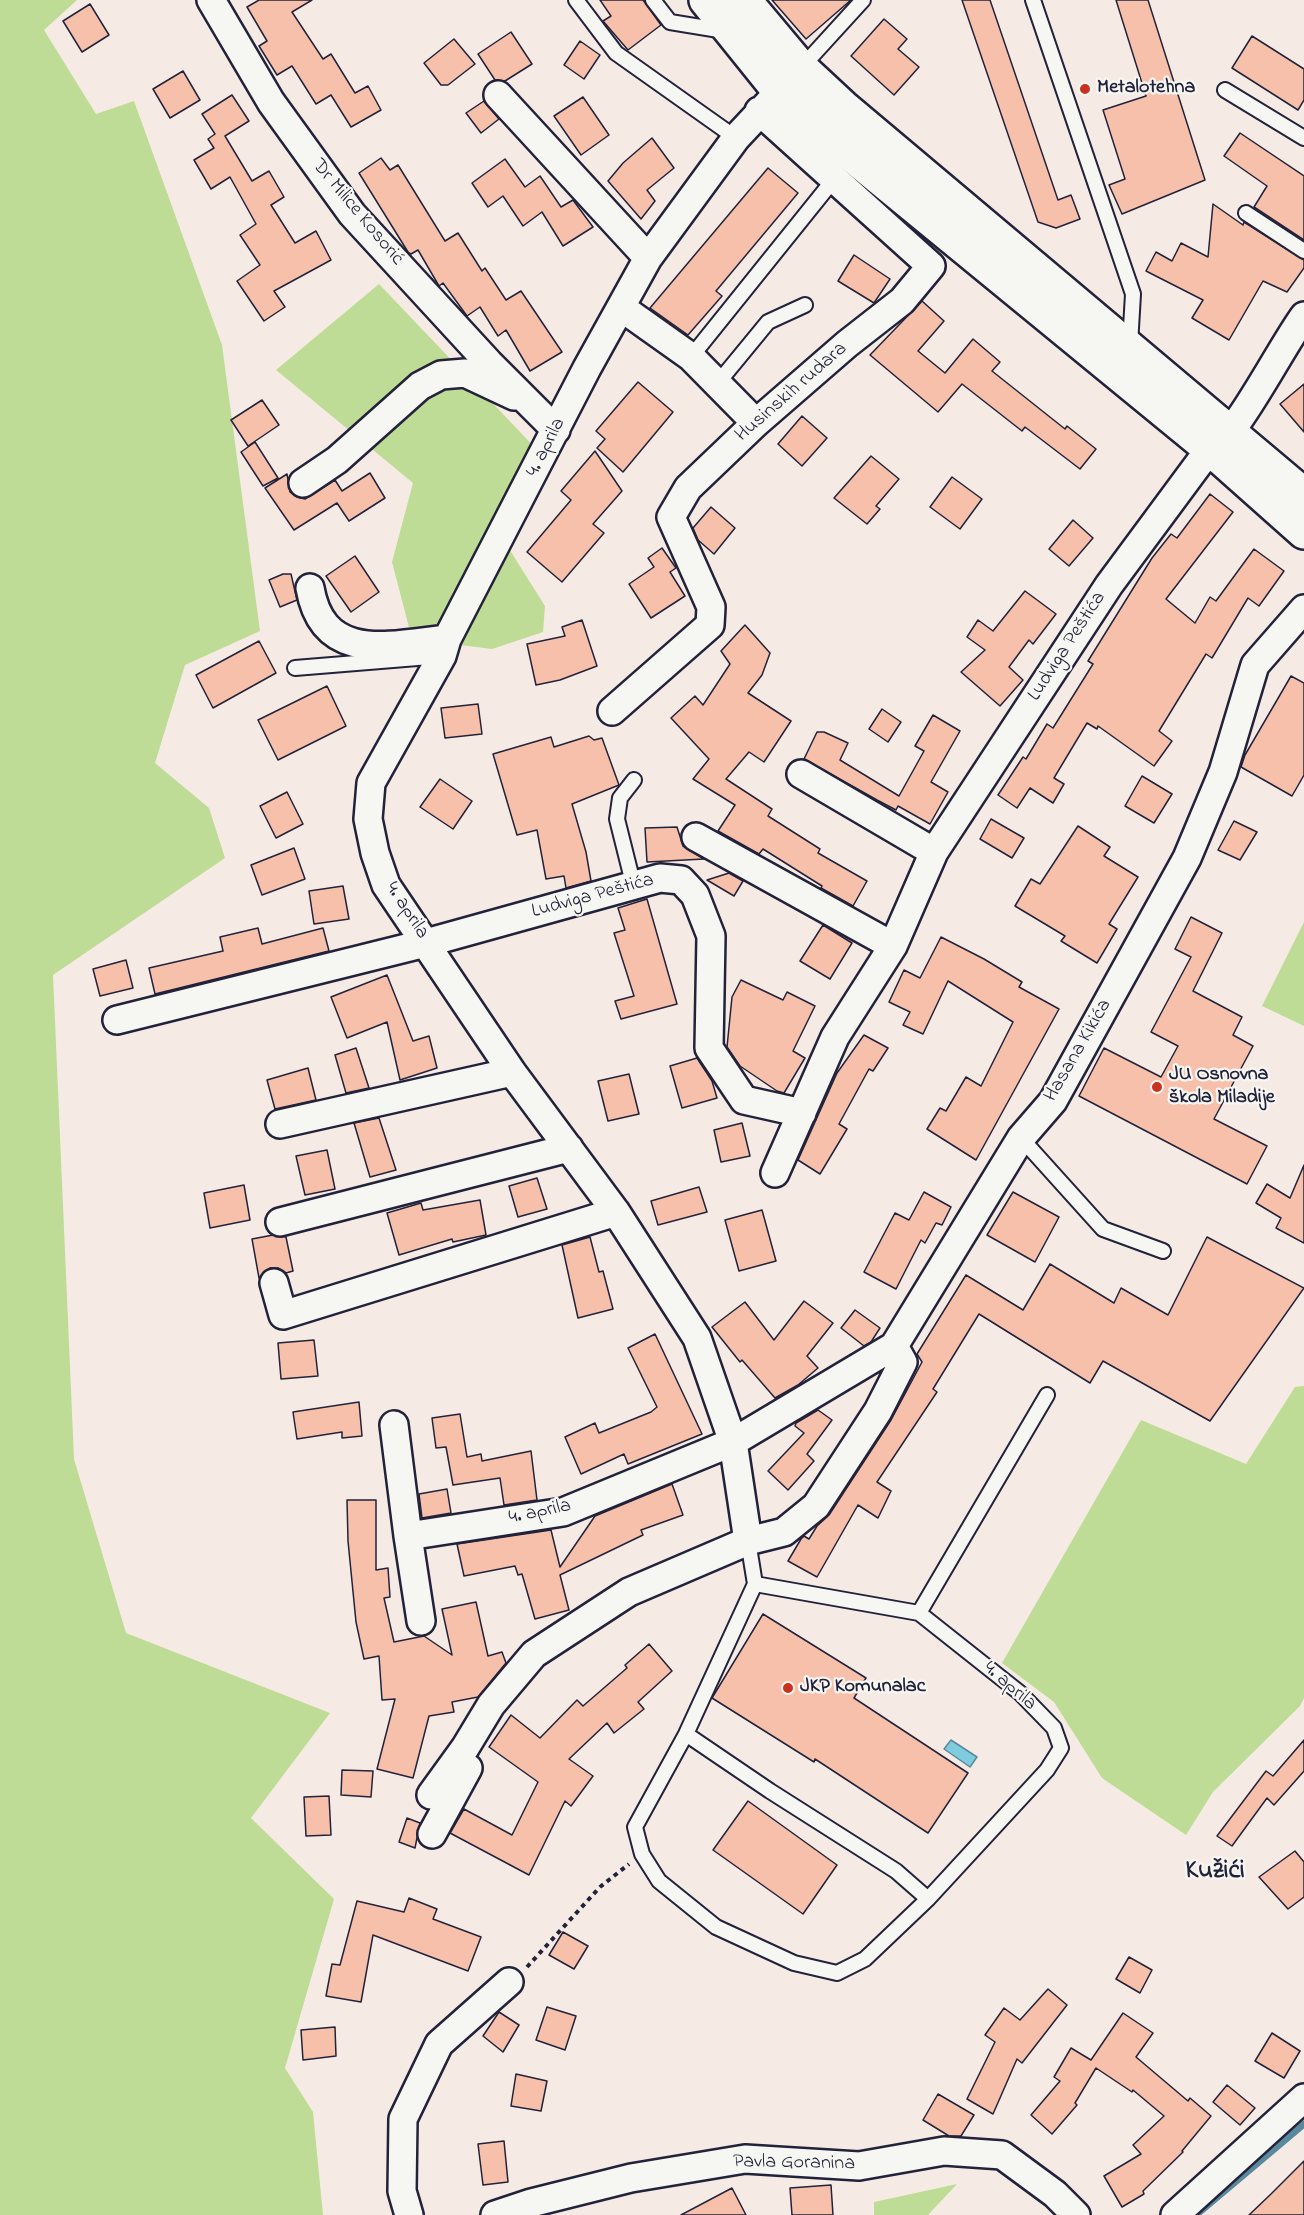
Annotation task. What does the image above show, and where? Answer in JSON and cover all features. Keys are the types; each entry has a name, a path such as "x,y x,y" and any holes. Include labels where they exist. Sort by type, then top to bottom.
{"main road":[{"name":"Husinskih rudara","path":"706,0 733,32 770,102 820,129 1221,443 1304,495"},
{"name":"Husinskih rudara","path":"744,0 801,68 843,107 1130,351 1221,443 1304,532"}],"street":[{"name":"Dr Milice Kosorić","path":"211,0 271,102 352,214 489,363 556,430"},
{"name":"4. aprila","path":"748,1541 733,1442 697,1338 616,1212 512,1072 387,885 375,853 369,819 371,783 445,648 587,368 648,258 736,138 801,68"},
{"path":"498,95 648,258"},
{"name":"Husinskih rudara","path":"612,711 710,625 711,607 671,517 688,488 756,423 847,344 902,302 931,266 835,178 770,102"},
{"path":"622,308 691,357 756,423"},
{"name":"Ludviga Peštića","path":"775,1173 836,1037 893,946 934,852 1110,585 1200,462 1221,443 1304,316"},
{"name":"Dr Milice Kosorić","path":"303,483 337,460 420,386 441,375 465,373 531,404"},
{"path":"310,588 313,607 323,623 333,634 350,643 445,648"},
{"name":"Hasana Kikića","path":"733,1442 894,1346 1021,1138 1053,1101 1187,858 1223,772 1255,665 1304,609"},
{"path":"801,774 934,852"},
{"path":"696,837 893,946"},
{"name":"Ludviga Peštića","path":"117,1020 426,943 660,878 681,880 695,896 711,936 709,1048 744,1100 801,1113"},
{"path":"280,1124 512,1072"},
{"path":"280,1222 569,1148"},
{"path":"274,1283 283,1315 616,1212"},
{"path":"430,1795 465,1748 491,1705 534,1654 629,1592 748,1541 784,1532 816,1506 878,1411 903,1362 894,1346"},
{"path":"394,1425 421,1621"},
{"name":"4. aprila","path":"408,1536 563,1512 733,1442"},
{"path":"432,1834 494,1724 518,1694 510,1683"},
{"path":"409,2215 402,2191 403,2119 438,2044 509,1982"},
{"path":"1186,2212 1304,2098"},
{"name":"Pavla Goranina","path":"495,2215 531,2203 631,2178 745,2159 860,2166 944,2151 1002,2155 1055,2194 1076,2215"}],"lane":[{"path":"576,0 616,53 736,138"},
{"path":"653,0 670,22 733,32"},
{"path":"801,68 863,0"},
{"path":"1033,0 1133,294 1130,351"},
{"path":"1225,90 1304,138"},
{"path":"691,357 835,178"},
{"path":"1246,213 1304,251"},
{"path":"717,384 768,322 804,305"},
{"path":"295,668 445,648"},
{"path":"634,780 620,798 617,819 634,887"},
{"path":"1021,1138 1102,1228 1163,1251"},
{"path":"919,1613 1047,1395"},
{"name":"4. aprila","path":"748,1541 755,1584 919,1613 1020,1694 1054,1728 1061,1748 1047,1770 928,1899"},
{"path":"686,1734 896,1870 928,1899 865,1959 837,1973 794,1962 716,1927 659,1881 642,1854 635,1827 686,1734 755,1584"}],"path":[{"path":"509,1982 534,1961 566,1921 600,1887 642,1854"}],"green space":[{"path":"0,0 77,0 44,30 96,114 134,101 222,345 260,631 185,665 155,763 209,808 225,858 53,975 74,1459 126,1633 330,1713 251,1818 334,1899 285,2068 313,2112 323,2215 0,2215"},
{"path":"379,284 542,455 506,544 545,606 543,632 492,649 412,639 392,562 413,483 276,370"},
{"path":"1304,922 1304,1026 1262,1006"},
{"path":"1304,1386 1304,1698 1300,1706 1213,1792 1186,1835 1102,1778 1054,1702 1002,1663 1141,1420 1246,1464 1295,1387"},
{"path":"957,2184 928,2215 874,2215 874,2202"}],"water":[{"path":"951,1740 977,1757 970,1767 944,1749"}],"building":[{"path":"259,0 312,0 292,12 323,59 331,54 355,93 368,86 381,110 351,127 331,95 316,104 292,66 277,75 259,46 267,41 247,7"},
{"path":"600,0 643,0 661,25 628,50 603,21 611,16"},
{"path":"772,0 851,0 806,39"},
{"path":"962,0 990,0 1058,200 1071,195 1080,219 1056,228 1038,222"},
{"path":"1116,0 1148,0 1205,180 1122,214 1109,185 1125,179 1103,110 1146,96"},
{"path":"90,4 109,35 82,52 63,21"},
{"path":"884,19 907,39 898,49 919,67 894,95 851,56"},
{"path":"511,32 532,64 505,81 495,80 478,54"},
{"path":"1252,36 1304,69 1304,100 1298,110 1232,68"},
{"path":"454,39 475,64 448,85 441,85 424,63"},
{"path":"580,41 600,55 584,79 564,65"},
{"path":"183,71 200,100 170,118 153,89"},
{"path":"232,95 249,121 225,136 252,181 269,171 284,197 271,205 295,243 316,231 331,260 274,291 285,307 264,321 237,281 260,265 240,235 256,224 230,177 211,189 194,160 214,148 208,139 215,134 202,114"},
{"path":"583,97 609,135 581,155 554,116"},
{"path":"484,101 499,119 481,133 466,113"},
{"path":"1240,133 1304,176 1304,240 1254,207 1267,186 1224,156"},
{"path":"652,138 674,168 647,190 655,201 641,219 608,181 623,163"},
{"path":"381,158 390,170 398,165 445,241 458,233 482,271 485,268 506,300 521,291 562,352 530,371 506,330 498,336 480,307 467,316 443,283 439,286 418,250 411,254 408,252 359,173"},
{"path":"505,159 525,187 540,176 561,207 573,200 593,227 563,246 542,212 523,226 503,196 488,207 472,183"},
{"path":"768,168 798,193 716,291 722,296 688,335 650,308"},
{"path":"1213,204 1243,225 1244,222 1304,260 1304,268 1287,292 1263,281 1229,340 1192,318 1203,300 1146,271 1156,252 1172,261 1181,243 1208,257"},
{"path":"854,255 890,279 874,303 838,281"},
{"path":"922,301 944,321 918,351 945,373 973,339 1000,362 992,371 1065,429 1067,426 1096,449 1080,469 1025,427 1022,431 962,384 938,412 870,355"},
{"path":"638,382 673,412 623,472 597,448 605,439 596,431"},
{"path":"1304,384 1304,432 1280,404"},
{"path":"262,400 279,425 248,446 231,420"},
{"path":"802,416 827,438 802,466 778,444"},
{"path":"255,442 278,478 263,486 241,452"},
{"path":"595,451 622,491 593,524 604,533 562,582 527,552 571,500 561,491"},
{"path":"871,456 899,479 876,506 880,509 867,524 834,498"},
{"path":"370,473 385,498 349,521 337,503 294,530 265,488 287,474 290,492 305,499 335,480 342,491"},
{"path":"952,477 982,499 960,529 930,507"},
{"path":"1210,494 1233,512 1166,599 1195,623 1210,597 1216,601 1254,549 1284,571 1259,606 1248,598 1212,658 1206,654 1159,731 1172,741 1154,766 1098,726 1097,729 1087,723 1054,778 1064,784 1053,803 1030,788 1017,808 998,795 1023,757 1026,759 1047,724 1053,728 1093,664 1088,661 1152,558 1171,534 1177,538"},
{"path":"711,507 735,528 714,554 698,540 693,528"},
{"path":"1073,520 1093,538 1069,566 1049,549"},
{"path":"662,548 676,568 670,572 685,596 651,618 629,584 654,567 648,558"},
{"path":"355,556 379,592 351,612 326,576"},
{"path":"283,574 291,574 297,600 280,607 269,580"},
{"path":"1025,591 1056,614 1033,644 1029,640 1009,667 1023,680 1000,706 961,672 985,650 967,637 978,620 993,631"},
{"path":"582,620 597,666 560,680 536,685 527,644 565,636 562,627"},
{"path":"745,625 770,653 762,675 748,693 791,721 764,762 749,752 726,779 772,809 768,816 820,849 818,853 867,881 853,906 821,888 822,886 763,849 759,854 718,831 735,805 693,779 709,759 671,718 695,696 703,705 730,664 721,651"},
{"path":"259,641 276,673 213,708 196,675"},
{"path":"1291,676 1304,683 1304,775 1292,796 1241,767 1245,755"},
{"path":"327,686 346,726 278,760 258,720"},
{"path":"478,704 482,734 445,738 441,708"},
{"path":"882,709 901,722 888,742 869,729"},
{"path":"933,715 960,731 931,782 948,792 930,824 898,806 896,810 804,759 817,732 824,732 848,743 840,760 899,796 924,751 915,746"},
{"path":"589,736 594,740 602,738 619,785 572,804 586,852 591,881 566,888 564,876 546,879 537,830 517,835 493,754 551,737 554,747"},
{"path":"1142,776 1172,794 1154,823 1125,806"},
{"path":"440,779 472,801 453,829 420,807"},
{"path":"287,792 303,824 276,838 260,806"},
{"path":"991,819 1024,838 1012,858 980,839"},
{"path":"1234,821 1257,832 1240,860 1218,850"},
{"path":"1078,826 1110,847 1104,856 1138,877 1109,924 1117,929 1097,963 1061,941 1065,936 1015,906 1031,879 1040,884"},
{"path":"677,827 683,846 704,859 647,862 645,828"},
{"path":"294,848 305,879 262,895 251,865"},
{"path":"729,873 743,881 734,896 707,880"},
{"path":"343,886 349,919 314,924 309,891"},
{"path":"647,899 677,1004 621,1019 615,1001 634,996 614,933 625,930 618,908"},
{"name":"JU Osnovna škola Miladije","path":"1191,917 1222,933 1193,991 1242,1017 1233,1035 1253,1046 1214,1119 1267,1146 1247,1184 1079,1096 1104,1048 1161,1077 1178,1046 1151,1032 1191,957 1175,949"},
{"path":"823,925 852,943 830,979 800,961"},
{"path":"258,928 262,944 323,928 329,951 155,994 149,968 223,951 220,937"},
{"path":"941,937 1022,982 1019,987 1059,1009 976,1160 927,1129 940,1108 946,1111 966,1077 981,1086 1013,1022 948,981 923,1034 903,1025 910,1012 889,1002 904,970 920,978"},
{"path":"126,960 133,988 100,996 93,969"},
{"path":"387,975 413,1041 429,1036 437,1068 400,1080 387,1022 347,1038 331,997"},
{"path":"741,980 783,1000 787,992 815,1006 793,1051 805,1058 784,1093 777,1091 740,1066 727,1047 732,997"},
{"path":"864,1035 888,1048 873,1071 869,1069 839,1124 847,1129 820,1174 798,1160 837,1073"},
{"path":"356,1048 369,1088 346,1093 335,1055"},
{"path":"697,1058 712,1081 717,1098 682,1108 670,1066"},
{"path":"308,1068 316,1100 275,1109 267,1080"},
{"path":"629,1074 639,1114 608,1121 598,1081"},
{"path":"379,1118 396,1170 370,1177 354,1123"},
{"path":"742,1123 750,1156 721,1162 714,1130"},
{"path":"327,1150 335,1189 305,1195 296,1156"},
{"path":"1304,1165 1304,1243 1276,1228 1281,1218 1256,1203 1267,1184 1290,1198"},
{"path":"537,1178 547,1209 518,1217 509,1186"},
{"path":"244,1185 250,1220 210,1228 204,1193"},
{"path":"699,1187 707,1212 658,1225 651,1201"},
{"path":"924,1192 951,1207 942,1225 936,1223 925,1243 921,1240 896,1289 864,1272 895,1213 909,1220"},
{"path":"1013,1192 1059,1217 1035,1262 987,1235"},
{"path":"480,1200 486,1235 453,1242 452,1239 399,1255 387,1213 421,1203 423,1210"},
{"path":"762,1210 776,1261 739,1271 725,1220"},
{"path":"273,1235 286,1237 293,1271 286,1273 278,1268 270,1268 259,1278 252,1239"},
{"path":"590,1237 599,1272 603,1271 613,1309 578,1318 562,1245"},
{"path":"1207,1237 1304,1288 1210,1421 1103,1361 1090,1383 979,1314 933,1389 937,1392 877,1482 891,1491 878,1518 858,1505 817,1577 788,1561 801,1539 804,1536 809,1539 817,1526 829,1515 891,1420 922,1362 917,1354 966,1275 1023,1310 1050,1264 1114,1303 1121,1288 1168,1315"},
{"path":"804,1301 833,1323 807,1356 818,1368 798,1385 775,1398 742,1360 740,1362 712,1327 745,1302 774,1340"},
{"path":"855,1310 880,1328 871,1342 864,1346 841,1328"},
{"path":"655,1334 702,1434 628,1464 624,1454 581,1474 565,1437 595,1423 599,1433 651,1412 657,1407 628,1348"},
{"path":"314,1340 318,1376 281,1379 278,1343"},
{"path":"359,1402 362,1436 342,1438 342,1432 297,1439 293,1412"},
{"path":"818,1410 832,1420 807,1454 814,1461 788,1490 768,1471 804,1433 795,1426 796,1423"},
{"path":"460,1414 467,1457 481,1454 482,1461 531,1451 537,1500 504,1505 500,1478 453,1485 446,1447 436,1448 432,1418"},
{"path":"672,1484 683,1515 641,1530 643,1535 560,1575 569,1610 535,1619 522,1574 518,1575 515,1566 464,1576 457,1544 551,1530 560,1567 595,1516"},
{"path":"447,1489 451,1513 422,1518 419,1494"},
{"path":"347,1500 376,1500 376,1570 388,1568 390,1597 384,1598 394,1642 424,1636 452,1655 442,1609 476,1602 488,1656 502,1652 506,1663 478,1697 452,1702 454,1712 429,1716 413,1778 377,1769 395,1699 382,1700 379,1656 364,1659 356,1622 348,1541"},
{"path":"763,1614 866,1678 854,1698 968,1773 928,1833 815,1759 814,1762 712,1698"},
{"path":"649,1644 672,1671 638,1702 644,1709 614,1733 607,1723 569,1759 593,1776 571,1806 565,1801 529,1875 450,1833 464,1809 512,1835 538,1782 489,1747 511,1715 540,1738 577,1700 583,1706 627,1668 625,1665"},
{"path":"1304,1740 1304,1771 1274,1805 1267,1798 1232,1846 1217,1836 1266,1771 1273,1776"},
{"path":"342,1770 373,1771 371,1797 341,1795"},
{"path":"329,1796 331,1835 306,1836 304,1797"},
{"path":"748,1801 837,1865 803,1914 713,1850"},
{"path":"407,1818 420,1823 415,1848 399,1842"},
{"path":"1295,1851 1304,1862 1304,1897 1288,1909 1259,1877"},
{"path":"409,1898 437,1909 433,1919 481,1937 468,1971 373,1935 361,2002 326,1996 332,1964 340,1965 357,1901 404,1912"},
{"path":"563,1932 588,1946 574,1969 549,1955"},
{"path":"1129,1957 1152,1970 1140,1993 1116,1979"},
{"path":"1048,1989 1067,2005 1022,2063 1017,2059 993,2114 967,2099 995,2042 985,2035 1004,2008 1020,2020"},
{"path":"547,2007 576,2016 565,2050 536,2040"},
{"path":"499,2012 519,2025 503,2052 483,2036"},
{"path":"1123,2013 1153,2033 1136,2057 1188,2101 1190,2098 1211,2116 1183,2152 1143,2191 1144,2194 1122,2207 1104,2176 1141,2154 1133,2145 1164,2116 1133,2090 1132,2092 1096,2068 1075,2103 1077,2105 1052,2134 1031,2115 1060,2081 1054,2077 1071,2048 1091,2060"},
{"path":"335,2027 336,2056 303,2060 301,2030"},
{"path":"1272,2033 1300,2051 1284,2078 1255,2061"},
{"path":"516,2074 547,2081 541,2111 511,2106"},
{"path":"1227,2085 1255,2108 1240,2125 1213,2102"},
{"path":"938,2094 974,2115 961,2136 949,2136 923,2120"},
{"path":"504,2141 508,2182 483,2185 478,2144"},
{"path":"1304,2161 1304,2215 1249,2215 1271,2194"},
{"path":"831,2185 833,2215 792,2215 790,2188"},
{"path":"732,2188 746,2215 681,2215"}],"waterway":[{"path":"1196,2215 1304,2124"}],"place":[{"name":"Metalotehna","path":"1085,89"},
{"name":"JU Osnovna škola Miladije","path":"1157,1087"},
{"name":"JKP Komunalac","path":"788,1688"}],"district":[{"name":"Kužići","path":"1215,1873"}]}
